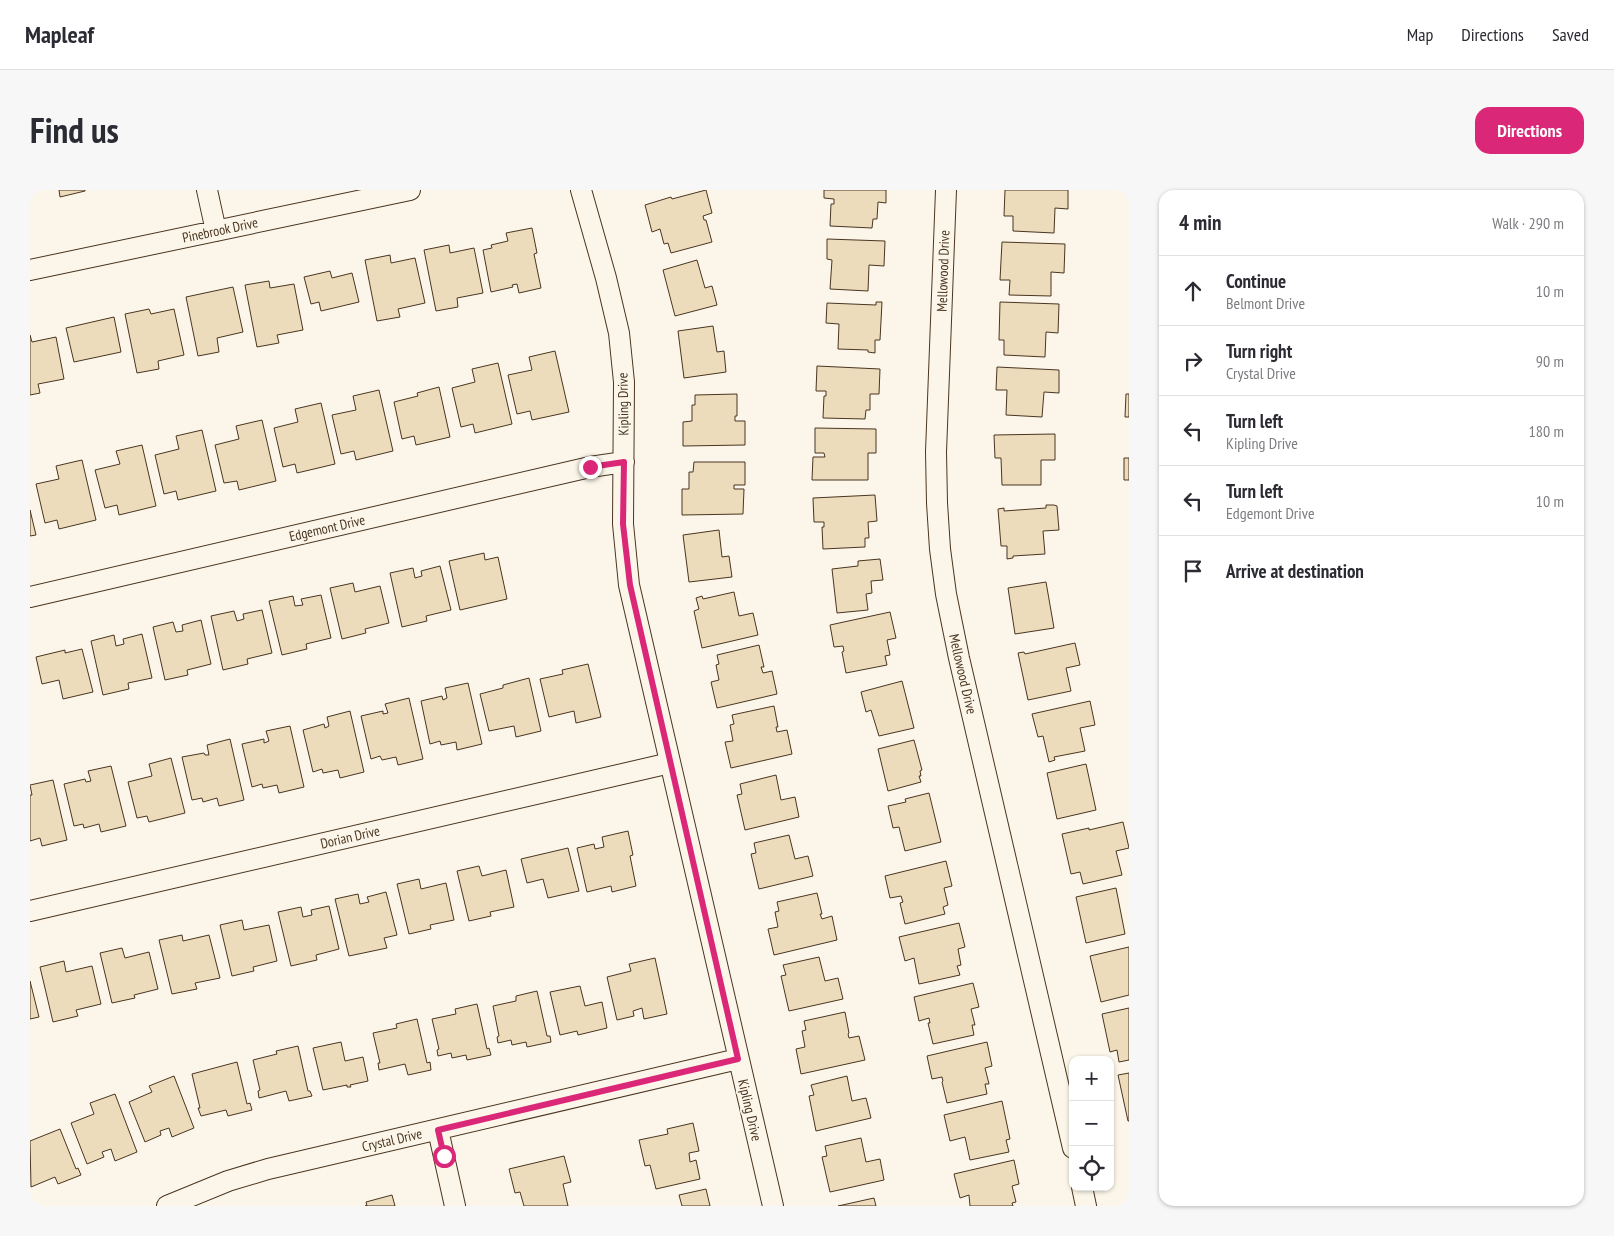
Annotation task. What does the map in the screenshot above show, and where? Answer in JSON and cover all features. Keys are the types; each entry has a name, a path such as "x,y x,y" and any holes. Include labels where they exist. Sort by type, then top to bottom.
{"street":[{"path":"207,190 216,231"},
{"name":"Pinebrook Drive","path":"30,270 410,190"},
{"name":"Kipling Drive","path":"581,190 606,278 619,333 624,382 623,524 630,585 773,1206"},
{"name":"Mellowood Drive","path":"946,190 936,452 937,512 946,594 959,658 1073,1146"},
{"name":"Edgemont Drive","path":"30,597 590,467 624,462"},
{"name":"Dorian Drive","path":"30,911 670,763"},
{"name":"Crystal Drive","path":"167,1206 228,1180 268,1169 738,1059"},
{"path":"438,1130 455,1206"},
{"path":"1083,1191 1086,1206"}],"building":[{"path":"59,190 85,190 85,191 60,197"},
{"path":"706,190 712,213 703,216 704,220 706,220 712,242 671,253 668,243 664,244 660,229 652,232 645,205 671,197 672,199"},
{"path":"824,190 886,190 886,203 878,202 877,219 873,219 872,228 830,226 831,204 834,204 834,199 824,198"},
{"path":"1005,190 1068,190 1068,209 1055,208 1054,233 1013,231 1013,216 1004,216"},
{"path":"532,228 537,253 534,254 541,288 519,293 517,284 512,285 513,287 491,292 483,250 492,248 491,245 508,241 506,233"},
{"path":"827,239 885,241 884,266 869,265 868,291 830,289 832,260 827,259"},
{"path":"1002,242 1065,244 1064,273 1051,272 1051,296 1009,295 1010,280 1000,280"},
{"path":"449,245 450,253 474,248 483,293 457,298 458,307 436,311 424,250"},
{"path":"390,255 391,263 415,258 425,303 398,309 400,317 377,321 365,260"},
{"path":"697,260 705,288 712,286 717,305 675,316 663,270"},
{"path":"330,271 332,278 352,273 359,302 321,311 319,302 311,304 304,277"},
{"path":"269,281 270,288 294,284 303,330 277,335 279,343 257,347 245,285"},
{"path":"233,287 243,332 217,338 219,352 198,356 186,297"},
{"path":"876,302 882,302 880,340 875,340 875,353 868,352 868,350 838,349 839,324 826,323 827,303 876,305"},
{"path":"1000,302 1059,304 1058,333 1046,332 1045,357 1004,355 1004,340 999,340"},
{"path":"149,309 151,314 174,309 184,355 158,361 159,369 137,373 125,314"},
{"path":"114,317 121,352 74,362 66,328"},
{"path":"713,326 717,352 724,351 726,372 684,378 678,331"},
{"path":"30,335 32,342 56,337 64,379 38,384 40,393 30,395"},
{"path":"555,351 569,412 532,420 530,411 517,414 508,375 532,370 529,357"},
{"path":"498,363 512,424 475,433 473,424 461,427 452,388 475,382 472,369"},
{"path":"817,366 880,369 879,394 870,394 870,410 866,410 865,419 823,418 826,391 816,391"},
{"path":"997,367 1059,370 1059,393 1044,392 1042,417 1006,415 1007,390 996,390"},
{"path":"439,387 450,437 416,445 414,436 402,439 394,402 418,396 417,393"},
{"path":"379,390 393,451 356,460 354,451 341,454 332,415 356,410 353,396"},
{"path":"737,394 737,416 735,416 735,421 745,421 745,445 683,446 683,422 692,421 692,405 695,405 695,395"},
{"path":"1126,394 1129,394 1129,417 1125,417"},
{"path":"321,403 335,464 297,473 295,464 283,467 274,428 298,422 295,409"},
{"path":"262,420 276,481 239,490 237,481 224,483 215,445 239,439 236,426"},
{"path":"815,428 876,429 876,453 868,453 868,480 812,480 813,457 825,457 824,453 815,453"},
{"path":"202,430 216,491 178,500 176,491 164,494 155,455 179,449 176,436"},
{"path":"1055,434 1055,460 1041,460 1041,485 1002,485 1001,458 995,458 994,435"},
{"path":"142,445 156,506 119,515 117,505 105,508 95,470 120,464 116,451"},
{"path":"1124,458 1129,458 1129,480 1124,480"},
{"path":"82,460 96,520 59,529 57,520 45,523 36,484 59,479 56,466"},
{"path":"694,462 745,462 745,485 734,485 734,489 744,489 743,514 682,515 682,489 689,489 689,472 693,472"},
{"path":"875,495 877,521 868,522 869,538 865,538 865,547 823,549 822,527 824,527 824,522 814,522 813,498"},
{"path":"1046,505 1057,506 1059,530 1043,531 1045,554 1013,556 1013,558 1007,559 1007,546 1001,546 998,509 1004,508 1004,511 1046,508"},
{"path":"30,510 36,535 30,536"},
{"path":"719,530 722,557 729,556 732,577 689,582 683,535"},
{"path":"484,553 485,560 498,557 507,599 460,610 449,561"},
{"path":"880,559 883,580 871,581 872,593 866,594 868,610 837,613 832,569 858,566 858,561"},
{"path":"440,566 451,610 426,616 427,621 402,627 390,573 413,568 415,578 422,576 421,571"},
{"path":"1046,582 1054,628 1015,634 1008,588"},
{"path":"353,583 355,592 380,586 389,623 365,629 366,633 342,639 330,588"},
{"path":"734,592 739,616 753,613 758,635 702,648 694,611 699,609 696,598 702,596 703,599"},
{"path":"321,595 331,638 306,644 307,649 282,655 269,601 293,596 295,606 303,605 301,599"},
{"path":"262,610 272,653 247,659 248,664 223,670 211,616 234,611 237,621 244,619 243,614"},
{"path":"890,612 896,638 887,640 890,655 885,656 887,665 846,673 842,652 844,651 843,646 834,647 830,625"},
{"path":"201,620 211,664 187,670 188,675 165,680 153,627 173,622 176,632 183,631 182,625"},
{"path":"142,634 152,678 128,683 129,689 103,695 91,641 114,635 116,646 124,644 123,639"},
{"path":"1075,643 1080,665 1066,668 1071,691 1028,700 1018,653 1024,652 1025,654"},
{"path":"759,645 764,667 761,667 763,673 772,671 777,694 717,708 711,682 719,680 716,665 719,664 717,655"},
{"path":"82,649 93,692 63,699 59,680 42,684 36,657 65,650 65,653"},
{"path":"588,664 601,717 576,723 574,711 549,717 540,679 563,674 562,670"},
{"path":"529,678 541,731 516,737 514,726 489,731 480,694"},
{"path":"902,681 914,728 879,736 871,710 866,712 861,692"},
{"path":"468,683 482,744 457,750 456,742 441,745 440,741 430,744 421,701 442,696 443,700 447,698 445,688"},
{"path":"409,698 423,759 398,765 396,757 382,760 380,756 371,759 361,716 383,711 383,714 388,713 385,704"},
{"path":"1090,701 1095,725 1080,728 1085,751 1054,757 1055,760 1049,762 1043,736 1038,737 1032,714"},
{"path":"774,706 778,727 776,727 777,732 787,730 792,754 731,768 725,742 733,741 730,725 734,724 732,715"},
{"path":"350,711 364,772 340,778 338,770 323,773 322,769 313,772 303,730 324,724 325,728 329,726 327,717"},
{"path":"290,726 304,787 279,793 277,785 263,788 262,784 252,787 242,744 264,739 264,743 269,741 266,731"},
{"path":"230,739 244,800 219,806 217,798 203,802 202,798 192,800 182,757 204,753 209,755 207,745"},
{"path":"914,740 922,770 920,771 921,776 919,776 921,782 888,791 878,749"},
{"path":"171,758 185,813 149,822 147,816 137,818 128,782 152,776 149,764"},
{"path":"1086,764 1096,810 1057,819 1047,773"},
{"path":"111,766 126,826 101,832 99,824 84,828 83,824 74,826 64,784 85,779 86,782 91,781 88,771"},
{"path":"776,775 781,800 795,797 799,817 745,830 737,795 742,794 740,784"},
{"path":"53,780 67,840 42,846 40,838 30,841 30,795 32,795 30,785"},
{"path":"929,793 941,842 905,851 899,827 893,828 888,806 906,802 905,799"},
{"path":"1123,822 1129,848 1116,851 1122,875 1083,884 1080,872 1071,874 1062,834"},
{"path":"628,831 633,855 630,856 636,886 612,892 611,886 587,892 577,848 594,844 595,849 604,847 602,837"},
{"path":"789,835 795,859 808,856 813,876 759,889 751,854 756,853 754,843"},
{"path":"568,848 579,891 548,898 543,879 527,883 521,859"},
{"path":"946,861 952,886 944,888 948,905 943,907 945,914 905,924 900,903 903,902 901,896 890,898 885,876"},
{"path":"479,866 482,876 506,870 514,907 490,912 491,916 469,921 457,871"},
{"path":"419,879 421,889 446,883 454,920 430,925 431,929 409,934 397,884"},
{"path":"1116,888 1125,934 1086,943 1076,897"},
{"path":"386,892 397,935 384,938 387,948 349,956 335,899 358,894 360,904 369,902 367,897"},
{"path":"817,893 822,919 832,916 837,940 774,955 768,929 778,927 775,912 779,911 777,902"},
{"path":"329,906 339,949 316,955 317,960 291,966 278,912 301,907 303,917 312,915 311,910"},
{"path":"242,920 244,930 269,925 277,961 253,967 254,971 232,976 220,925"},
{"path":"959,923 965,947 958,949 961,965 957,966 960,975 919,984 914,958 905,961 899,937"},
{"path":"182,935 183,941 209,935 220,978 195,983 197,989 172,994 159,940"},
{"path":"1129,947 1129,995 1101,1002 1090,956"},
{"path":"122,948 125,958 149,952 158,989 134,995 135,998 112,1003 100,953"},
{"path":"819,957 825,981 838,978 843,999 789,1011 781,976 786,975 783,965"},
{"path":"655,958 667,1014 644,1019 642,1008 633,1011 634,1016 617,1020 607,977 631,971 629,964"},
{"path":"64,961 66,972 92,966 101,1004 76,1010 78,1016 53,1022 40,967"},
{"path":"30,981 39,1017 30,1019"},
{"path":"973,983 979,1007 971,1009 975,1025 972,1025 974,1035 933,1044 928,1023 930,1023 929,1018 919,1021 914,997"},
{"path":"580,986 585,1006 602,1002 607,1028 578,1035 577,1031 560,1035 550,992"},
{"path":"537,991 547,1036 550,1036 551,1042 527,1047 526,1042 512,1045 511,1040 498,1043 497,1037 499,1036 493,1006 516,1001 516,996"},
{"path":"477,1004 487,1049 489,1048 491,1055 467,1060 466,1055 452,1058 451,1053 438,1056 437,1050 439,1049 432,1019 456,1014 455,1009"},
{"path":"1129,1008 1129,1060 1119,1062 1117,1050 1110,1052 1102,1014"},
{"path":"845,1012 849,1038 859,1036 865,1060 801,1074 796,1049 805,1047 802,1031 806,1030 804,1021"},
{"path":"417,1019 427,1063 430,1062 431,1070 408,1075 405,1064 379,1070 378,1063 380,1063 373,1033 397,1028 396,1024"},
{"path":"341,1042 345,1061 363,1057 368,1081 350,1085 351,1087 347,1087 347,1085 323,1090 313,1048"},
{"path":"987,1042 992,1066 985,1068 989,1084 985,1084 987,1094 947,1103 942,1077 932,1079 927,1056"},
{"path":"298,1046 308,1091 310,1091 312,1096 289,1101 286,1091 259,1098 258,1091 260,1090 253,1060 277,1054 276,1051"},
{"path":"237,1062 247,1104 250,1103 252,1110 228,1116 226,1110 201,1116 192,1074"},
{"path":"1129,1073 1129,1121 1128,1121 1118,1075"},
{"path":"174,1076 194,1128 172,1137 169,1128 160,1131 161,1135 145,1142 129,1102 152,1092 149,1086"},
{"path":"847,1076 852,1101 866,1098 871,1118 816,1131 809,1096 814,1095 811,1085"},
{"path":"115,1094 137,1152 115,1161 111,1149 102,1152 104,1157 87,1164 71,1123 94,1114 90,1103"},
{"path":"1002,1101 1010,1139 1006,1140 1009,1152 970,1160 965,1137 950,1141 944,1115"},
{"path":"693,1123 699,1151 689,1153 690,1162 696,1160 700,1179 656,1189 650,1165 645,1166 639,1140 668,1134 667,1129"},
{"path":"60,1129 76,1169 78,1168 81,1175 58,1184 55,1177 31,1187 30,1141"},
{"path":"861,1138 866,1162 880,1159 884,1180 830,1192 822,1157 827,1156 825,1146"},
{"path":"564,1156 571,1182 563,1184 568,1206 524,1206 520,1192 515,1193 509,1169"},
{"path":"1014,1160 1019,1184 1012,1186 1016,1202 1012,1203 1013,1206 970,1206 969,1195 960,1198 954,1174"},
{"path":"706,1189 710,1206 682,1206 679,1195"},
{"path":"392,1195 395,1206 367,1206 366,1202"},
{"path":"874,1198 876,1206 838,1206"}],"route":[{"path":"444,1156 438,1130 738,1059 630,585 623,524 624,462 590,467"}]}
